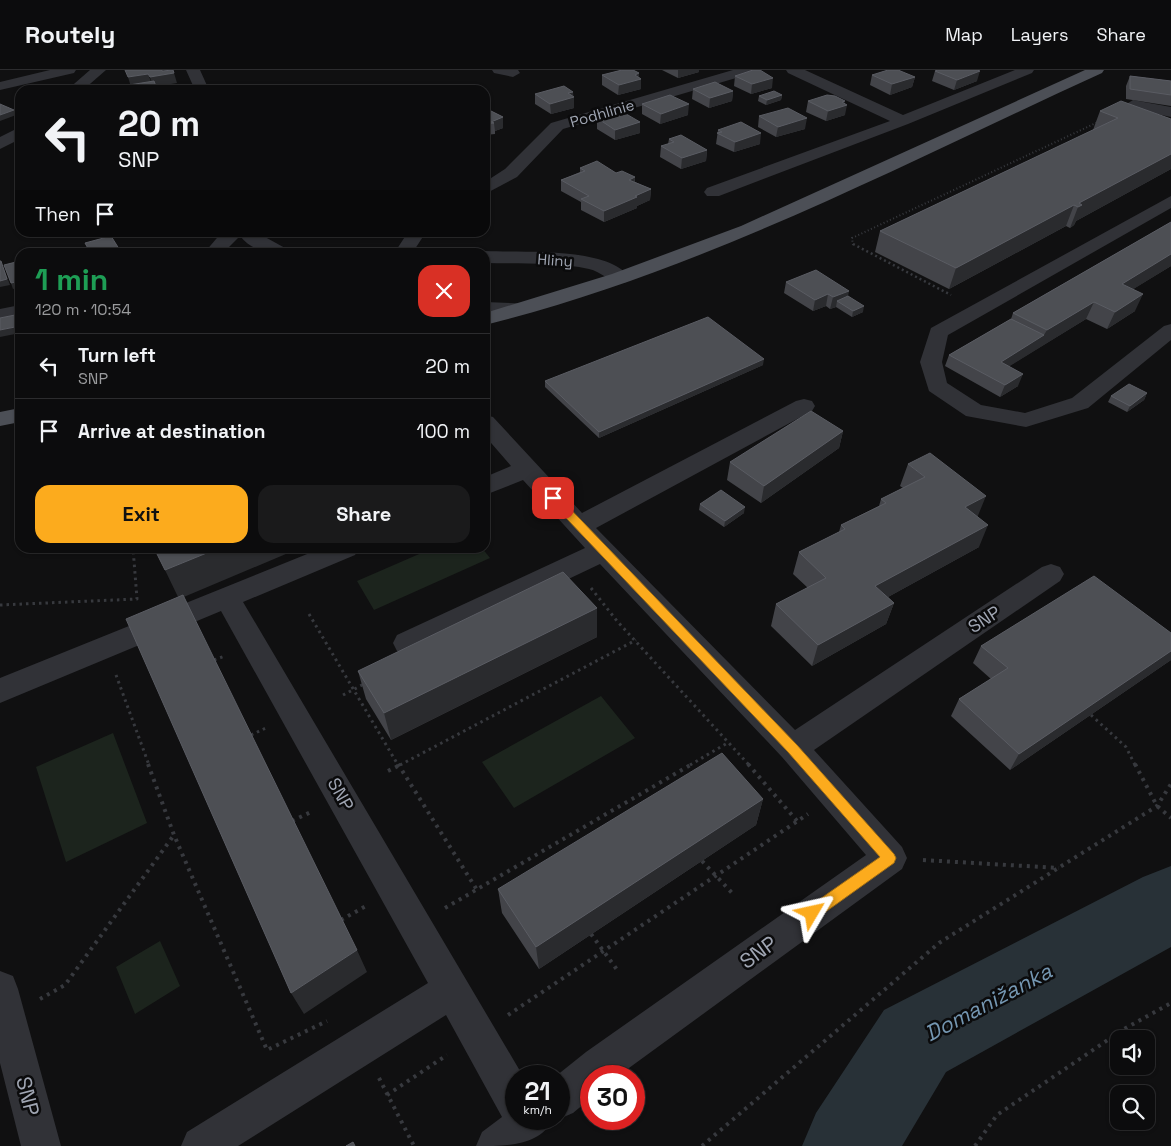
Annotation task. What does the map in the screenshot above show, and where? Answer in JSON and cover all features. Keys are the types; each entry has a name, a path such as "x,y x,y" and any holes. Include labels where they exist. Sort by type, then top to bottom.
{"main road":[{"path":"490,318 620,278 697,250 805,205 1097,70"},
{"path":"0,419 15,416"}],"street":[{"path":"0,86 69,70"},
{"path":"80,85 99,70"},
{"path":"193,70 200,85"},
{"path":"793,70 903,120"},
{"path":"713,192 903,120 1027,70"},
{"name":"Podhlinie","path":"490,187 511,173 557,126 741,71"},
{"path":"1133,105 1171,112"},
{"path":"0,144 15,135"},
{"path":"1171,202 938,332 931,362 937,386 974,411 1026,420 1080,403 1171,330"},
{"path":"218,248 229,237"},
{"path":"250,237 270,248"},
{"name":"Hliny","path":"490,257 571,260 605,267 620,278"},
{"path":"490,308 526,308"},
{"path":"0,315 15,312"},
{"path":"579,526 804,406"},
{"path":"490,428 526,470 579,526 793,748 833,796 890,858"},
{"path":"490,485 526,470"},
{"path":"407,643 603,551"},
{"path":"0,691 334,553"},
{"name":"SNP","path":"793,748 840,714 1052,574"},
{"name":"SNP","path":"226,598 255,643 414,925 505,1081"},
{"name":"SNP","path":"570,1090 600,1066 890,858"},
{"path":"201,1146 452,990"},
{"name":"SNP","path":"4,1003 40,1146"},
{"name":"SNP","path":"496,1146 512,1130"}],"path":[{"path":"979,309 853,244 852,238 1133,105"},
{"path":"885,223 893,227"},
{"path":"0,605 137,599 133,553"},
{"path":"573,564 617,621 729,742 797,821"},
{"path":"310,614 399,766 477,890"},
{"path":"388,771 636,640"},
{"path":"106,647 174,835 267,1050 330,1020"},
{"path":"1091,715 1126,746 1157,806 1171,818"},
{"path":"414,925 729,742"},
{"path":"702,1146 939,943 1157,806 1171,784"},
{"path":"387,1095 604,952 833,796"},
{"path":"4,1003 65,985 174,835"},
{"path":"890,858 1060,868"},
{"path":"702,861 734,895"},
{"path":"370,904 374,911"},
{"path":"591,934 618,972"},
{"path":"975,1146 997,1115 1124,1029 1171,1003"}],"shaded area":[{"path":"421,553 486,553 490,558 374,610 357,581"},
{"path":"601,696 635,738 514,808 482,762"},
{"path":"113,733 147,823 66,862 36,767"},
{"path":"160,941 180,986 135,1014 116,967"}],"building":[{"path":"125,70 173,70 174,73 150,77 148,74 128,77"},
{"path":"622,70 633,70 639,73 635,75 641,79 619,85 602,75"},
{"path":"753,70 760,70 773,78 752,84 735,76"},
{"path":"888,70 898,70 915,77 892,84 872,75"},
{"path":"935,71 980,71 957,80"},
{"path":"1130,76 1171,81 1171,95 1130,89"},
{"path":"154,81 156,85 129,85"},
{"path":"715,82 733,91 710,98 693,89"},
{"path":"564,86 573,92 568,93 574,97 550,104 535,94"},
{"path":"774,91 782,95 767,100 759,96"},
{"path":"670,95 689,104 661,114 642,104"},
{"path":"827,95 835,96 845,101 842,102 847,105 828,111 808,101"},
{"path":"1121,101 1171,119 1171,154 1079,203 1082,205 1078,207 1074,205 956,268 880,231 1118,118 1100,111"},
{"path":"0,104 14,110 0,115"},
{"path":"788,108 807,118 778,127 759,116"},
{"path":"490,110 503,117 491,122 494,123 490,123"},
{"path":"621,111 640,122 615,130 597,118"},
{"path":"741,122 761,133 735,142 717,133 722,132 718,130"},
{"path":"681,135 707,150 682,158 661,146 674,142 669,139"},
{"path":"597,161 616,173 622,171 635,177 629,180 651,189 604,211 581,199 589,196 561,180 585,171 580,168"},
{"path":"1171,222 1171,254 1122,284 1143,294 1115,312 1094,302 1047,330 1013,313"},
{"path":"112,237 118,248 88,248 85,243"},
{"path":"0,261 7,279 0,281"},
{"path":"15,262 15,282 11,283 4,265"},
{"path":"816,270 849,291 833,297 828,294 815,300 786,282"},
{"path":"848,296 864,306 853,311 837,301"},
{"path":"15,315 15,327 0,330 0,318"},
{"path":"708,317 764,359 599,432 545,381"},
{"path":"1011,319 1044,335 1001,362 1023,374 1005,385 949,355"},
{"path":"1129,384 1147,393 1130,406 1111,396"},
{"path":"811,411 843,431 764,486 730,462"},
{"path":"930,453 986,496 965,507 988,525 875,586 894,603 818,645 776,604 826,578 799,552 845,529 841,525 886,503 881,499 925,477 908,464"},
{"path":"721,490 745,507 725,521 700,504"},
{"path":"156,553 207,553 165,570"},
{"path":"563,572 597,608 384,713 358,671"},
{"path":"1094,576 1171,633 1171,651 1019,754 959,699 1008,668 981,646"},
{"path":"183,595 357,950 291,993 126,619"},
{"path":"722,753 763,799 536,947 498,889"},
{"path":"353,1142 355,1146 346,1146"}],"waterway":[{"name":"Domanižanka","path":"849,1146 915,1041 1171,904"}],"route":[{"path":"553,498 781,738 793,748 833,796 890,858 812,913"}]}
